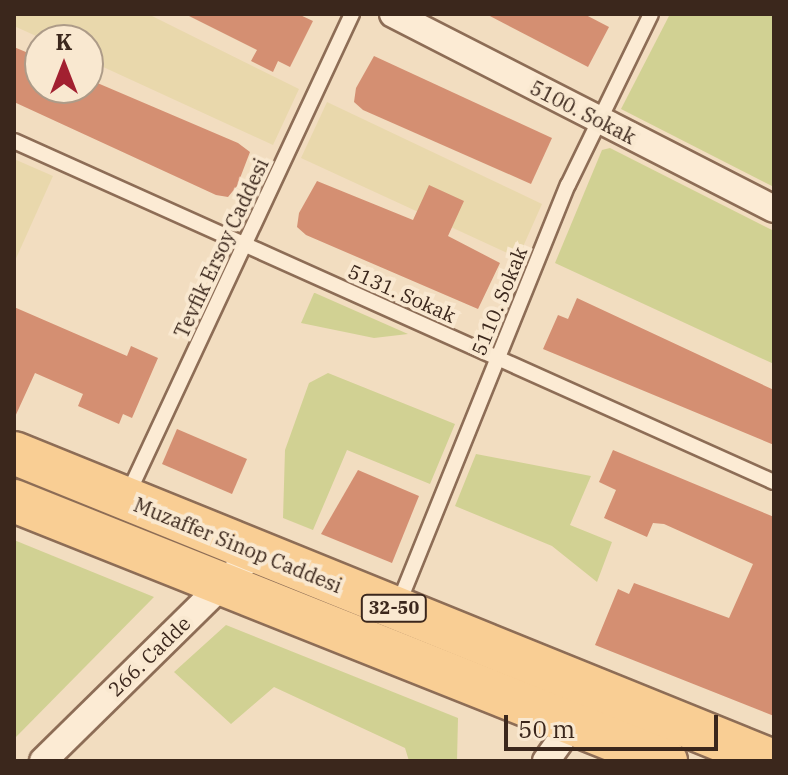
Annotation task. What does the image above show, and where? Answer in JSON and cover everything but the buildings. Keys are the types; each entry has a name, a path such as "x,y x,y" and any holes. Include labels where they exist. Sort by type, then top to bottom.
{"main road":[{"name":"Muzaffer Sinop Caddesi","path":"14,453 773,761"},
{"name":"32-50","path":"14,501 666,761"}],"street":[{"name":"5100. Sokak","path":"393,14 774,209"},
{"name":"266. Cadde","path":"43,761 256,552"},
{"path":"546,761 574,725 595,689"}],"lane":[{"name":"Tevfik Ersoy Caddesi","path":"125,499 352,14"},
{"name":"5110. Sokak","path":"397,609 597,119 651,14"},
{"name":"5131. Sokak","path":"14,141 774,482"}],"shaded area":[{"path":"14,14 148,14 299,89 273,145 104,67 104,24 24,24 24,31 14,26"},
{"path":"327,102 542,204 518,258 301,158"},
{"path":"14,159 53,176 14,263"}],"green space":[{"path":"670,14 774,14 774,187 621,109"},
{"path":"610,148 774,231 774,364 555,263 602,150"},
{"path":"314,293 408,334 374,338 301,323"},
{"path":"328,373 455,424 430,484 347,450 313,530 283,518 285,450 309,383"},
{"path":"476,454 591,476 570,525 612,542 597,582 552,546 455,506"},
{"path":"14,540 154,597 14,739"},
{"path":"226,625 458,718 457,761 409,761 405,748 274,687 231,724 174,672"}]}
